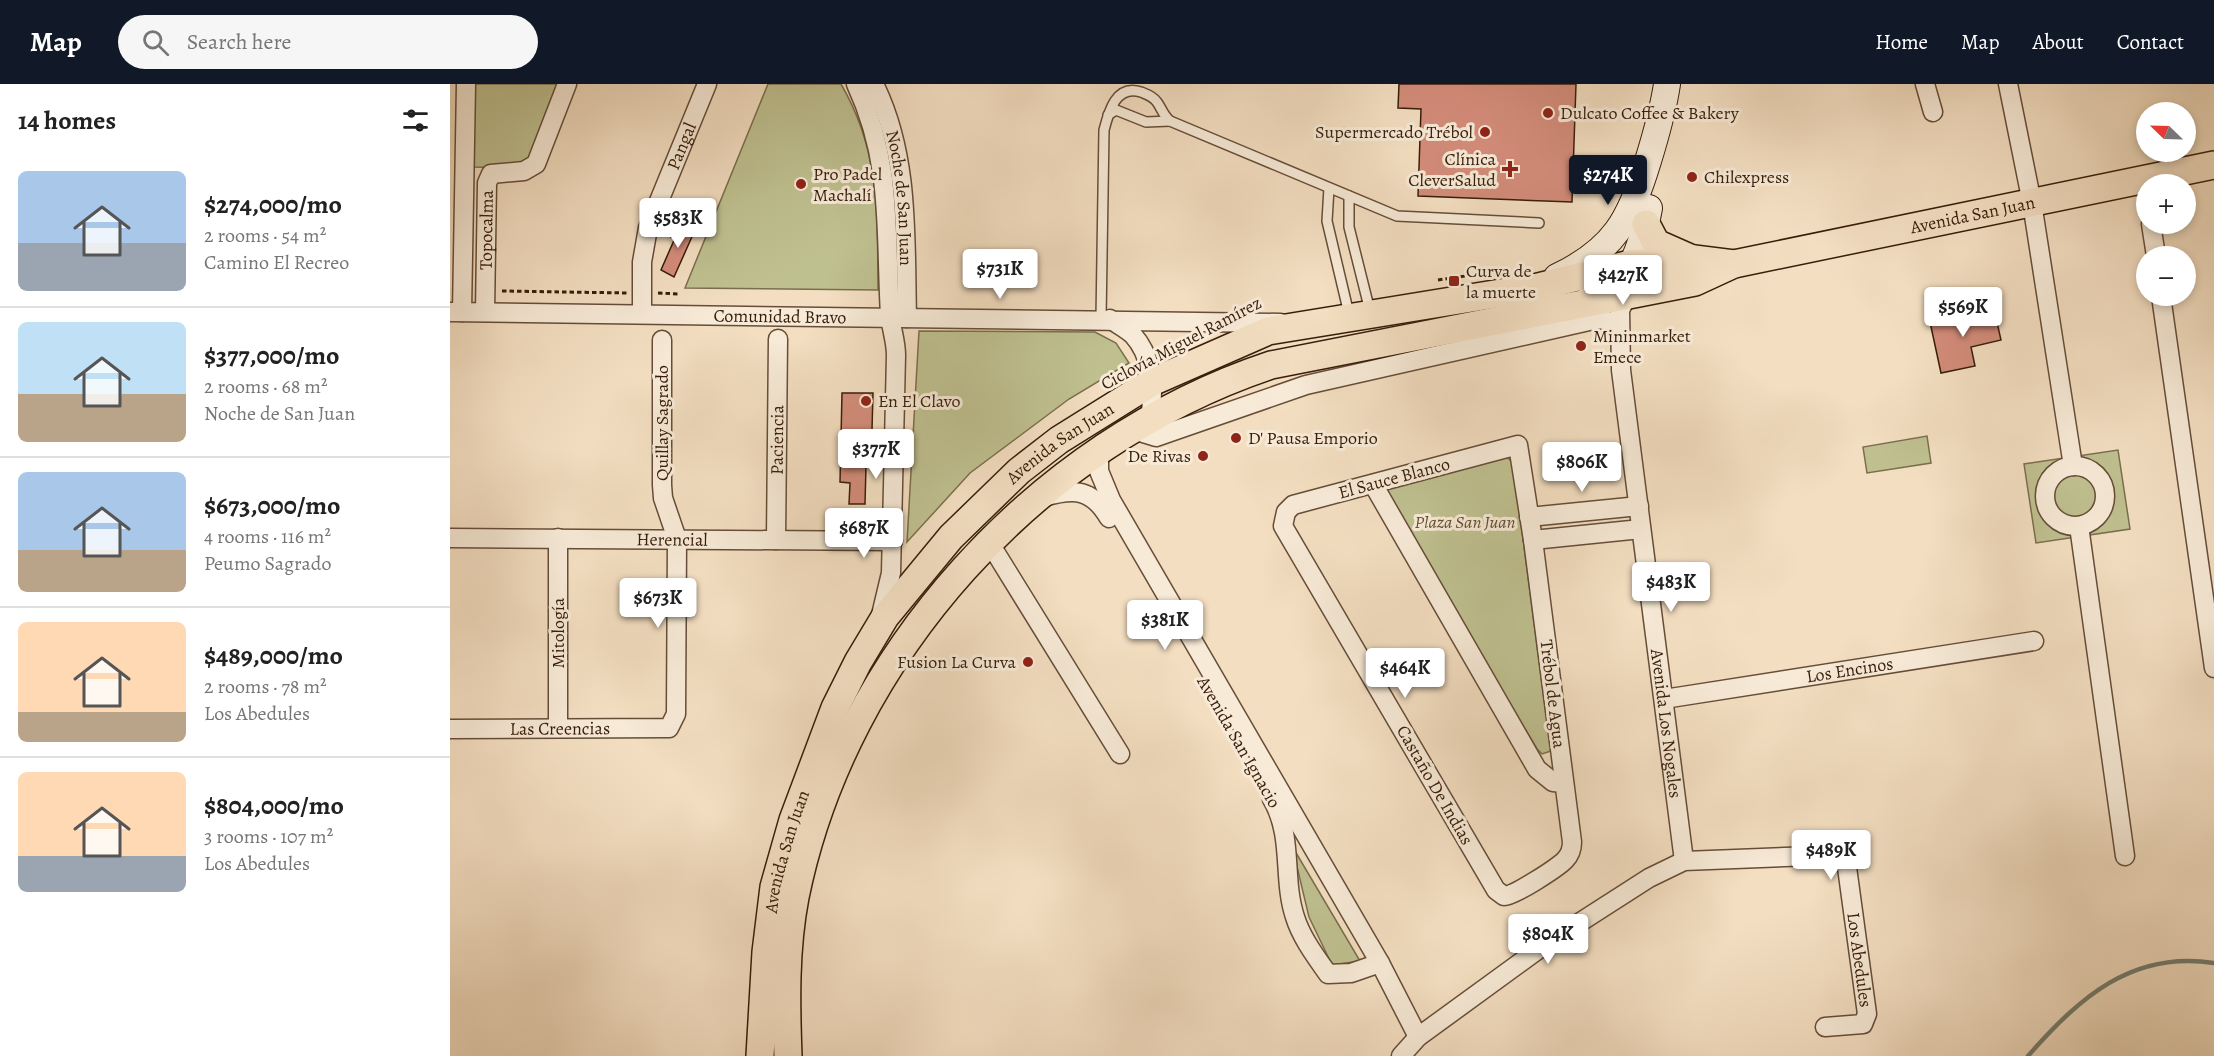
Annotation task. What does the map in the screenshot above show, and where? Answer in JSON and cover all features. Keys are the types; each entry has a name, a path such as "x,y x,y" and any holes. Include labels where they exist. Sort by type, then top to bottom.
{"main road":[{"path":"1592,310 1616,286 1630,264 1646,224 1661,145 1662,116 1667,84"},
{"path":"1538,287 1595,255 1620,228 1636,200 1662,116"},
{"name":"Avenida San Juan","path":"2182,174 2214,165"},
{"name":"Avenida San Juan","path":"788,1056 788,956 795,898 809,843 828,789 875,691 906,641 938,598 989,542 1037,500 1099,452 1142,425 1210,389 1271,365 1592,310 1627,296 1695,282 1734,264 2026,204 2136,186"},
{"path":"1646,224 1656,243 1694,259"},
{"name":"Avenida San Juan","path":"760,1056 766,952 774,886 793,820 820,743 858,662 885,617 951,537 1019,471 1059,440 1152,382 1268,331 1298,324 1538,287 1630,264 1694,259 1734,264"}],"street":[{"name":"Topocalma","path":"456,312 466,84"},
{"name":"Topocalma","path":"485,312 487,183 491,174 498,171 524,171 536,164 567,84"},
{"name":"Pangal","path":"642,313 643,245 707,84"},
{"path":"856,84 873,126 882,171 898,318"},
{"name":"Noche de San Juan","path":"871,642 887,600 893,541 896,336 904,201 894,141 885,106 874,84"},
{"path":"1925,84 1933,112"},
{"path":"2001,84 2026,204 2073,466"},
{"path":"2008,84 2026,204"},
{"name":"Avenida Los Nogales","path":"1627,296 1620,310 1621,370 1684,861"},
{"path":"2163,306 2214,669"},
{"name":"Avenida Los Nogales","path":"1592,310 1621,370"},
{"name":"Avenida San Juan","path":"1142,425 1156,437 1306,385 1598,319 1592,310"},
{"name":"Comunidad Bravo","path":"456,312 1266,321 1298,324"},
{"path":"1105,319 1132,334 1145,353 1152,382 1142,425"},
{"name":"Paciencia","path":"776,540 778,339"},
{"name":"Quillay Sagrado","path":"662,340 662,485 663,498 677,539 676,714 669,728"},
{"name":"El Sauce Blanco","path":"1283,526 1286,512 1293,504 1518,446"},
{"name":"Trébol de Agua","path":"1496,890 1501,895 1509,896 1567,859 1572,842 1533,540 1518,446"},
{"name":"Avenida San Ignacio","path":"1099,452 1102,484 1191,648"},
{"path":"2073,466 2092,471 2104,488 2105,500 2101,512 2095,519 2079,526 2062,524 2053,517 2045,497 2050,479 2057,472 2073,466"},
{"path":"1373,484 1537,769 1553,782 1564,783"},
{"name":"Avenida San Ignacio","path":"1037,500 1062,492 1091,495 1101,504 1191,648 1288,814 1380,963 1419,1037"},
{"path":"1529,517 1639,506"},
{"name":"Castaño De Indias","path":"1283,526 1496,890"},
{"path":"2079,526 2125,856"},
{"path":"1533,540 1641,530"},
{"name":"Herencial","path":"450,538 893,541"},
{"name":"Mitología","path":"558,538 558,727"},
{"path":"989,542 1120,754"},
{"name":"Los Encinos","path":"1664,699 2034,641"},
{"name":"Las Creencias","path":"450,729 669,728"},
{"name":"Avenida San Ignacio","path":"1288,814 1295,917 1315,956 1328,974 1350,973 1380,963"},
{"name":"Los Abedules","path":"1401,1056 1419,1037 1543,946 1649,878 1684,861 1837,855 1846,860 1867,1014 1863,1024 1825,1027"}],"lane":[{"path":"1105,319 1102,146 1108,115 1120,93 1135,89 1156,101 1164,116 1170,121 1406,218 1539,223"},
{"path":"1108,115 1116,110 1146,122 1170,121"},
{"path":"1329,188 1327,221 1360,315"},
{"path":"1348,196 1349,227 1360,315"}],"path":[{"path":"1433,282 1504,271"},
{"path":"486,291 678,294"}],"green space":[{"path":"473,84 561,84 526,168 472,167"},
{"name":"Pro Padel Machalí","path":"768,84 841,84 864,134 870,159 876,209 878,290 685,288"},
{"path":"919,331 1095,332 1116,343 1129,363 1069,399 970,473 907,542"},
{"path":"1927,436 1931,463 1867,473 1863,447"},
{"path":"2118,450 2130,529 2036,543 2024,464"},
{"name":"Plaza San Juan","path":"1507,457 1513,463 1551,751 1542,754 1386,497 1387,481"},
{"path":"1292,846 1360,961 1332,965 1309,917"}],"building":[{"path":"1399,84 1576,84 1572,202 1418,196 1421,109 1398,108"},
{"path":"678,223 695,230 674,277 661,270 675,238 671,237"},
{"path":"1994,309 2001,340 1971,347 1975,366 1941,373 1930,322"},
{"path":"842,393 873,393 871,466 866,466 865,504 849,504 850,483 840,482"}],"waterway":[{"path":"2028,1056 2067,1015 2109,983 2133,971 2158,964 2185,961 2214,963"}],"place":[{"name":"Dulcato Coffee & Bakery","path":"1548,113"},
{"name":"Supermercado Trébol","path":"1485,132"},
{"name":"Clínica CleverSalud","path":"1510,169"},
{"name":"Chilexpress","path":"1692,177"},
{"name":"Pro Padel Machalí","path":"801,184"},
{"name":"Curva de la muerte","path":"1454,281"},
{"name":"Mininmarket Emece","path":"1581,346"},
{"name":"En El Clavo","path":"866,401"},
{"name":"D' Pausa Emporio","path":"1236,438"},
{"name":"De Rivas","path":"1203,456"},
{"name":"Fusion La Curva","path":"1028,662"}]}
